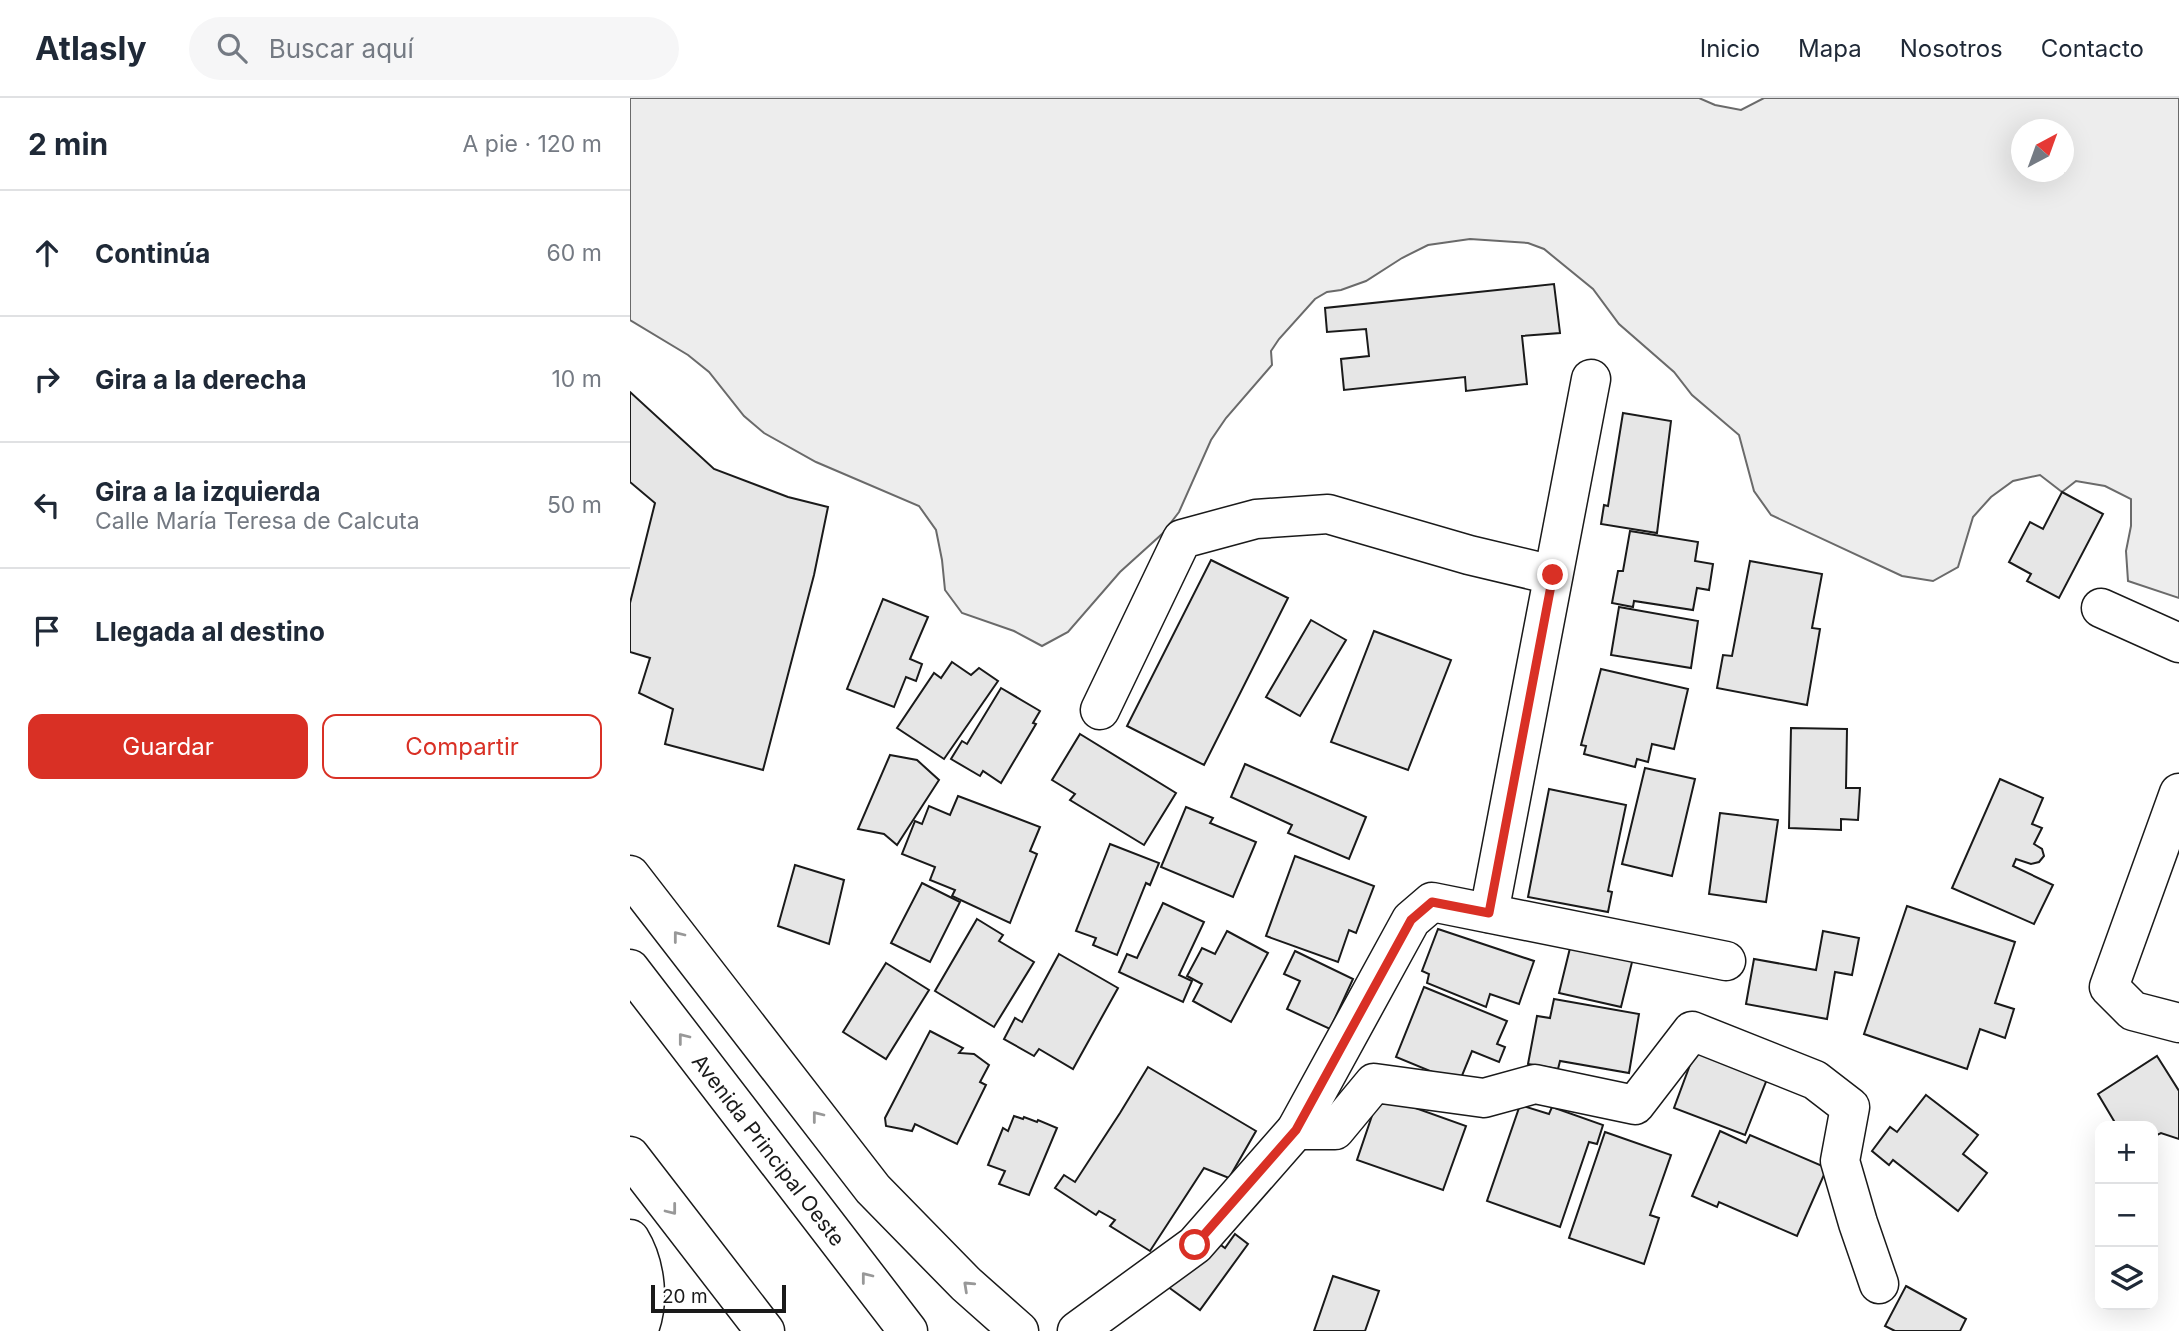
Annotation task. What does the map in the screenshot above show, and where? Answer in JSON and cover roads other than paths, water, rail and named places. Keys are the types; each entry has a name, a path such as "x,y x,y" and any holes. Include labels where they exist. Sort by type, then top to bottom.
{"street":[{"path":"1489,913 1591,379"},
{"path":"1100,710 1182,539 1256,519 1328,514 1469,555 1553,575"},
{"path":"2101,608 2179,643"},
{"path":"2179,793 2109,986 2133,1011 2179,1023"},
{"path":"630,875 873,1189 966,1284 1019,1331"},
{"path":"1077,1331 1195,1245 1296,1130 1411,920 1432,902 1726,961"},
{"name":"Avenida Principal Oeste","path":"630,969 908,1331"},
{"path":"1296,1130 1335,1130 1374,1083 1484,1098 1535,1084 1635,1105 1692,1031 1815,1080 1850,1107 1840,1160 1879,1284"},
{"path":"630,1156 765,1331"},
{"path":"630,1239 643,1270 644,1301 638,1331"}]}
